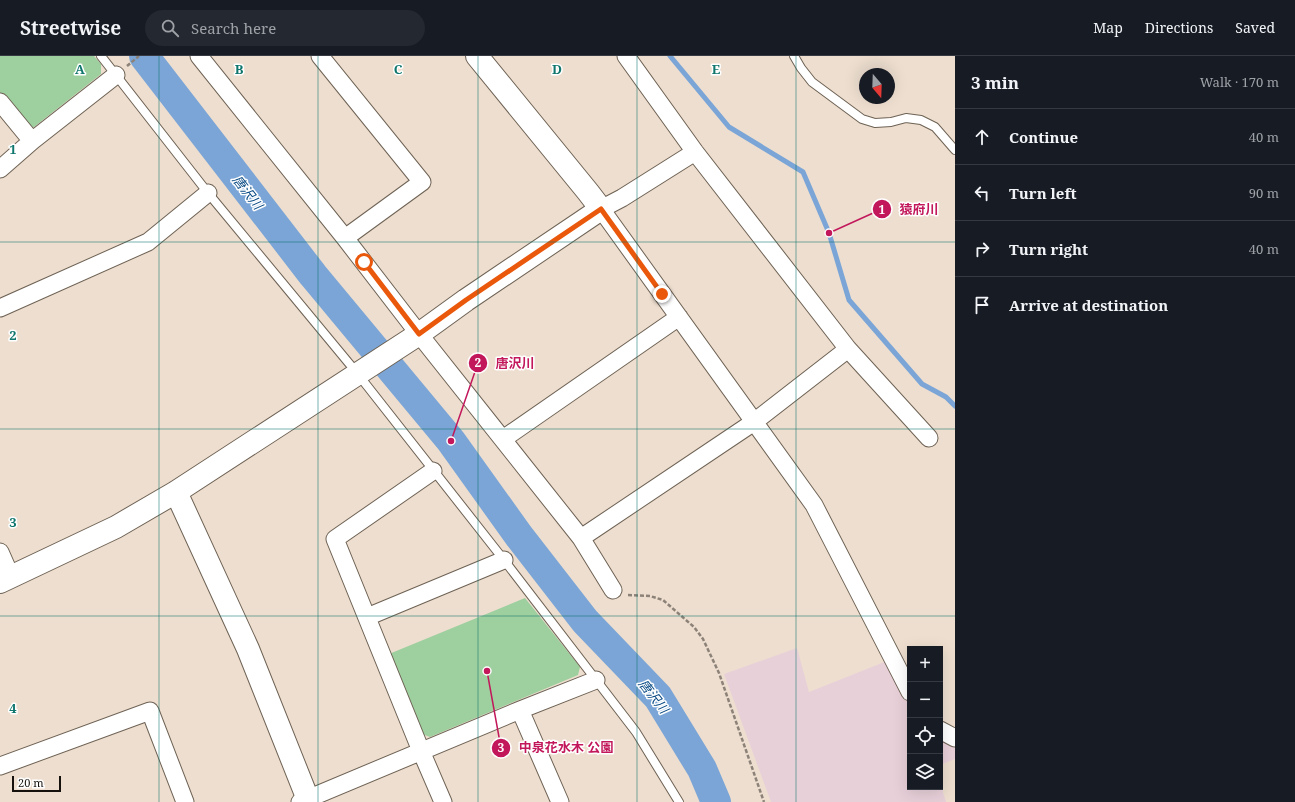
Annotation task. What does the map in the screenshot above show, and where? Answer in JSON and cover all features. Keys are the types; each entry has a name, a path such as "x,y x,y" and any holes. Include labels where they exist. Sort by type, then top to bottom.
{"street":[{"path":"199,56 345,238 581,538 614,590"},
{"path":"320,56 422,182 345,238"},
{"path":"477,56 601,209 814,505 907,686"},
{"path":"626,56 695,152 848,350 929,438"},
{"path":"0,169 32,141 121,71"},
{"path":"0,102 32,141"},
{"path":"0,552 5,580 116,527 176,492 419,334 466,300 601,209 622,198 695,152"},
{"path":"0,308 148,242 208,193"},
{"path":"503,439 678,317"},
{"path":"581,538 754,422 848,350"},
{"path":"433,471 335,538 443,802"},
{"path":"176,492 248,649 306,801 421,751 596,680"},
{"path":"367,617 504,560"},
{"path":"520,710 560,802"},
{"path":"0,766 150,711 185,802"},
{"path":"943,732 955,738"}],"lane":[{"path":"101,56 121,71 208,193 357,373 504,560 636,732 679,802"},
{"path":"794,56 812,82 862,119 875,123 891,122 906,118 921,120 935,128 955,150"}],"path":[{"path":"121,71 138,56"},
{"path":"614,590 627,594 650,596 663,600 694,627 703,640 720,673 764,802"}],"shaded area":[{"path":"797,648 809,692 887,661 907,699 907,790 942,790 946,802 771,802 724,674"},
{"path":"943,741 955,747 955,759 943,764"}],"green space":[{"path":"0,56 94,56 101,64 101,74 34,127 28,128 0,93"},
{"path":"525,598 580,667 578,675 430,737 422,734 389,654"}],"waterway":[{"name":"唐沢川","path":"144,56 313,275 451,441 519,536 585,621 658,697 702,769 716,802"},
{"path":"670,56 729,127 803,172 829,233 849,300 922,384 946,397 955,406"}],"place":[{"name":"猿府川","path":"829,233"},
{"name":"唐沢川","path":"451,441"},
{"name":"中泉花水木 公園","path":"487,671"}],"route":[{"path":"364,262 419,334 466,300 601,209 662,294"}]}
